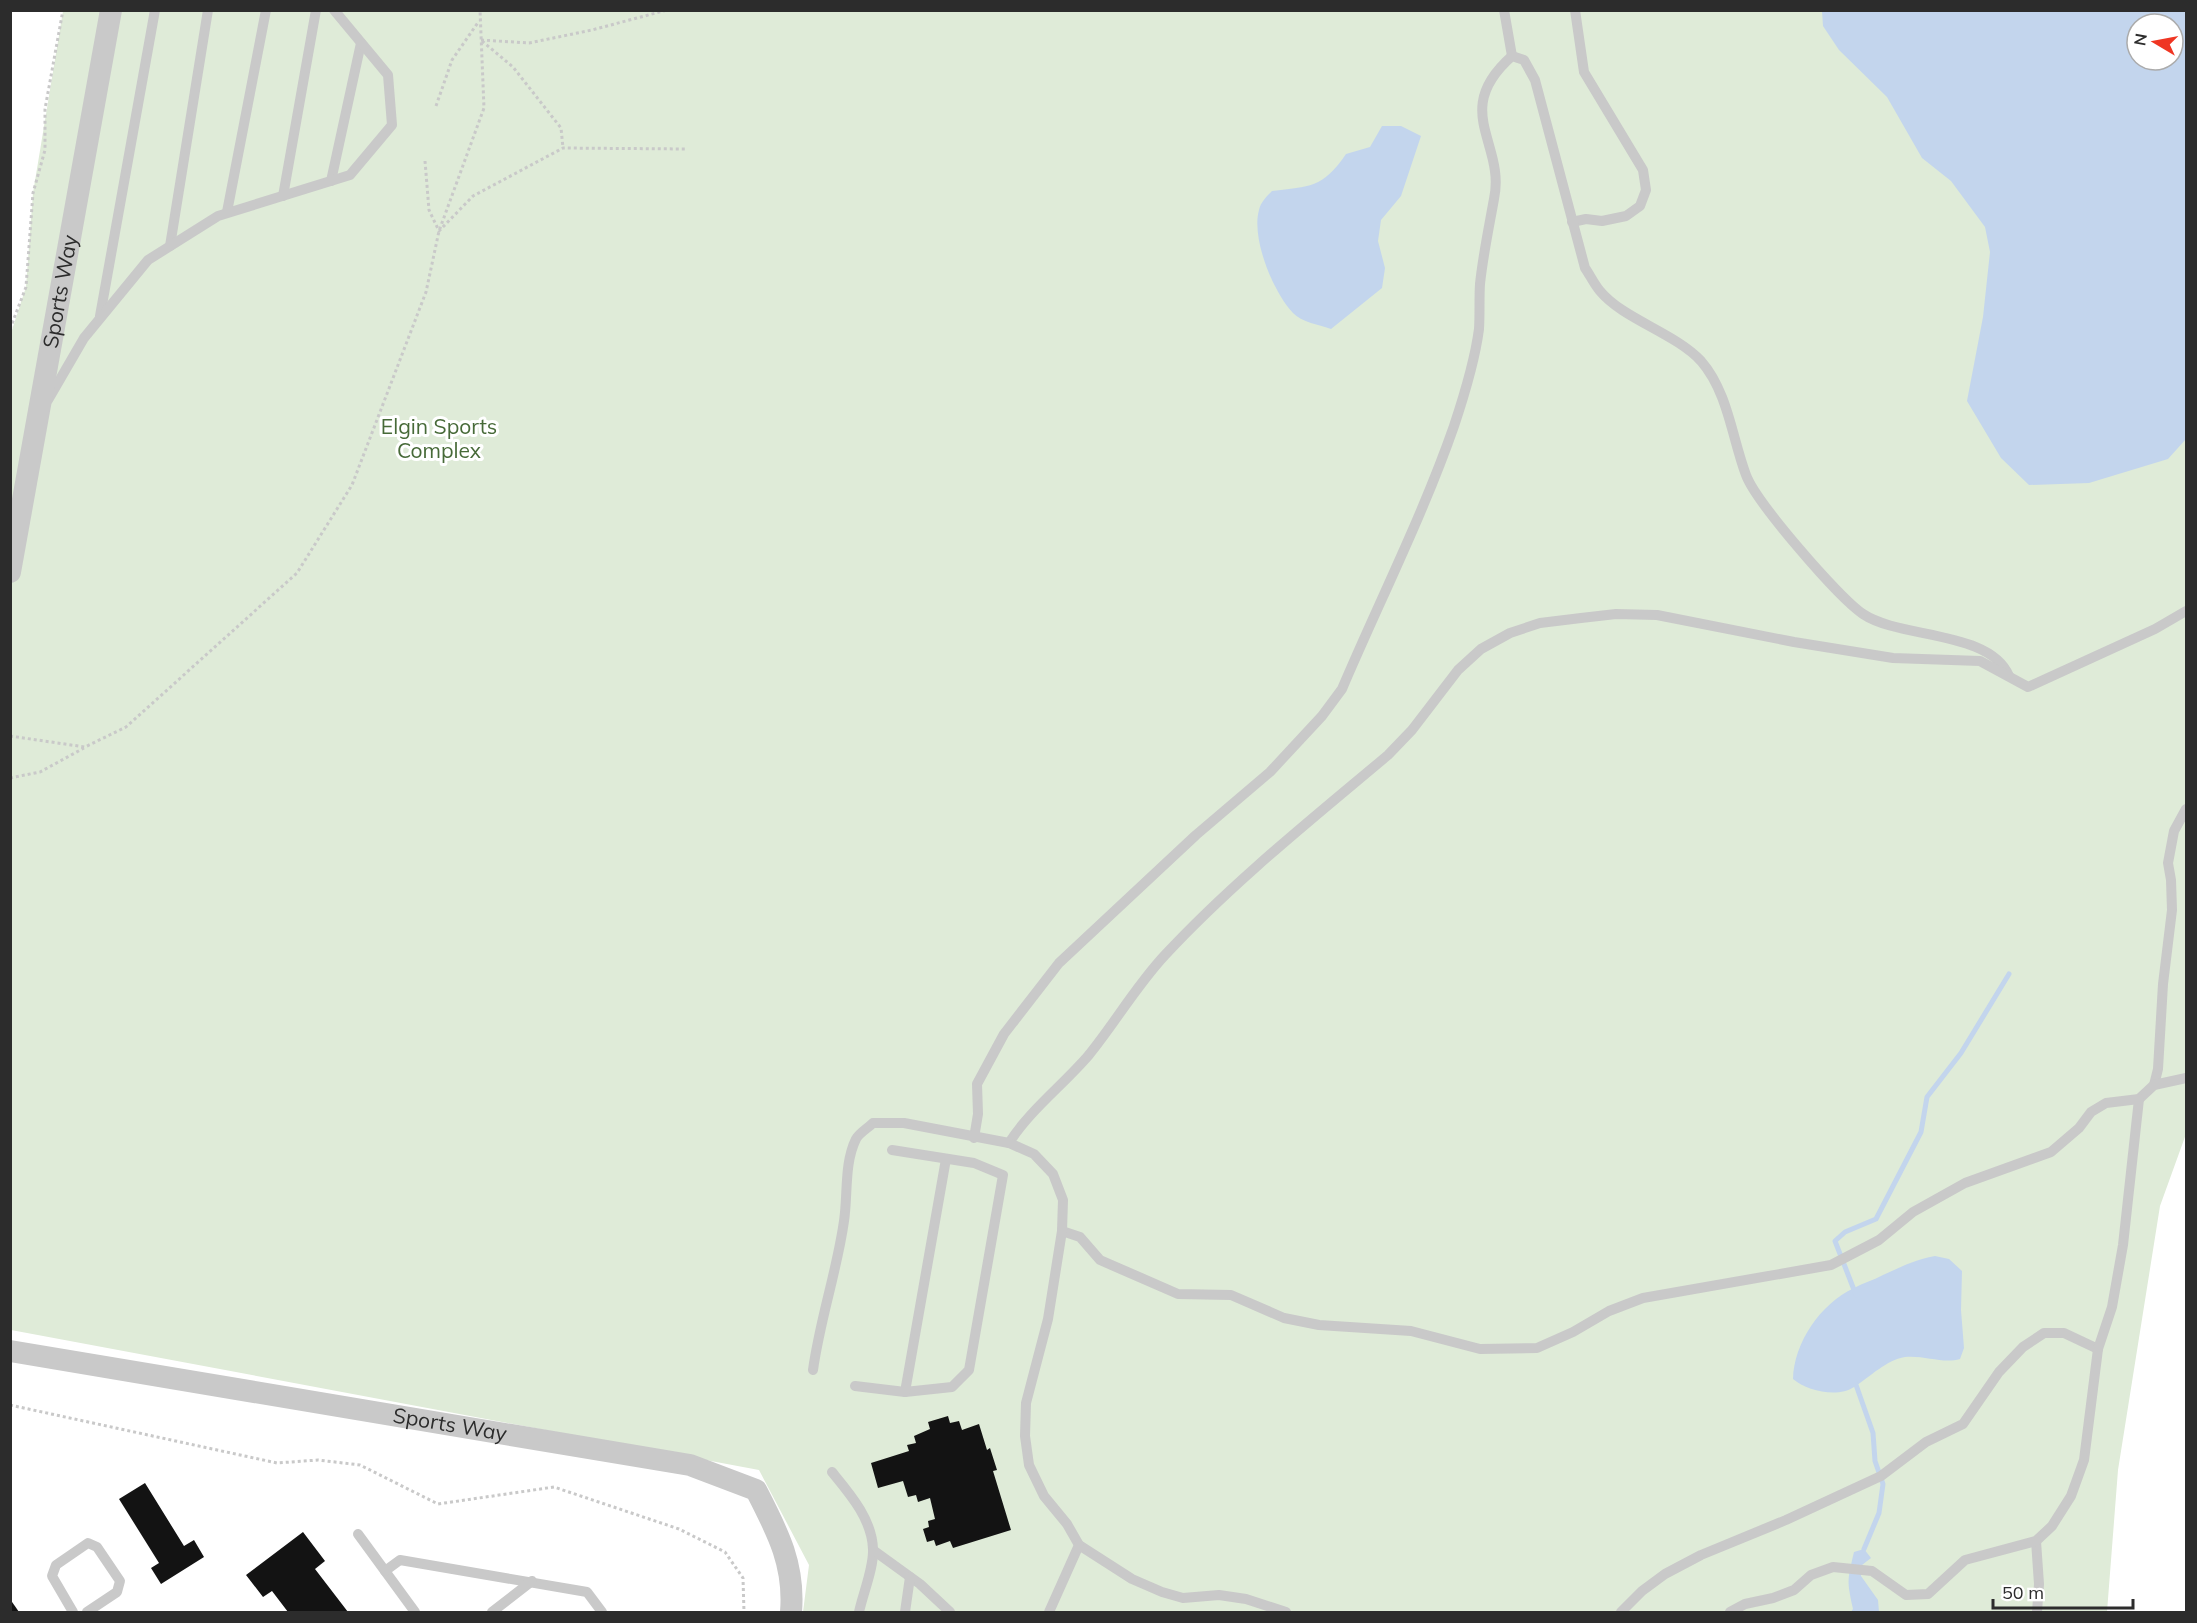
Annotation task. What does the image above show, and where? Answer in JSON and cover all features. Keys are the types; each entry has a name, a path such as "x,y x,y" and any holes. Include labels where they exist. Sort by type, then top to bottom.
{"street":[{"name":"Sports Way","path":"10,572 111,10"},
{"name":"Sports Way","path":"10,1351 690,1465 756,1490 784,1545 793,1592 791,1612"}],"lane":[{"path":"99,320 155,10"},
{"path":"170,246 208,10"},
{"path":"227,213 266,10"},
{"path":"283,196 316,10"},
{"path":"40,412 84,338 148,260 218,216 350,175 392,126 388,75 334,10"},
{"path":"1504,10 1512,56"},
{"path":"1572,222 1586,219 1602,221 1626,216 1640,206 1646,190 1643,170 1603,108 1584,72 1575,10"},
{"path":"331,181 361,43"},
{"path":"1512,56 1524,60 1535,80 1546,113 1585,268 1601,292 1653,329 1683,346 1701,362 1716,383 1746,477 1762,501 1838,593 1863,615 1985,652 2004,665 2009,676"},
{"path":"974,1138 978,1114 977,1084 1004,1034 1059,963 1188,843 1278,764 1322,716 1342,689 1434,475 1457,415 1479,331 1484,250 1496,191 1493,162 1483,131 1482,110 1487,87 1501,66 1512,56"},
{"path":"1009,1143 1021,1125 1088,1055 1132,993 1189,929 1224,895 1388,755 1412,730 1458,670 1482,649 1510,633 1540,623 1581,618 1657,615 1784,640 1893,658 1980,661 2028,687 2155,629 2187,611"},
{"path":"2154,1085 2158,1069 2163,984 2172,910 2168,863 2174,831 2187,809"},
{"path":"1062,1231 1080,1237 1100,1260 1178,1294 1231,1295 1284,1318 1353,1329 1411,1331 1489,1349 1537,1348 1573,1332 1609,1311 1643,1298 1831,1265 1879,1240 1914,1212 1965,1183 2051,1152 2079,1128 2091,1112 2106,1103 2139,1099 2154,1085 2181,1078"},
{"path":"1730,1612 1745,1604 1773,1598 1794,1590 1811,1575 1833,1567 1872,1571 1906,1595 1928,1594 1965,1560 2036,1541 2052,1526 2071,1496 2084,1460 2098,1349 2112,1307 2123,1245 2139,1099"},
{"path":"813,1370 818,1333 835,1270 844,1220 847,1176 856,1138 873,1123 904,1123 1009,1143 1034,1154 1053,1174 1063,1200 1062,1231 1048,1319 1026,1404 1025,1436 1029,1465 1044,1496 1067,1524 1079,1545 1132,1579 1183,1598 1219,1595 1246,1599 1286,1612"},
{"path":"855,1386 905,1392 952,1387 969,1370 1003,1175 974,1163 892,1150"},
{"path":"905,1392 946,1159"},
{"path":"1621,1612 1642,1591 1692,1559 1881,1476 1926,1442 1963,1424 1999,1372 2023,1347 2044,1333 2064,1333 2098,1349"},
{"path":"831,1472 854,1500 868,1526 873,1550 859,1612"},
{"path":"358,1534 415,1612"},
{"path":"2036,1541 2039,1584 2037,1612"},
{"path":"73,1612 51,1576 56,1565 88,1543 97,1547 120,1581 117,1592 87,1612"},
{"path":"1049,1612 1079,1545"},
{"path":"873,1550 910,1577 950,1612"},
{"path":"385,1571 400,1560 532,1581 587,1592 602,1612"},
{"path":"905,1612 910,1577"},
{"path":"492,1612 532,1581"}],"path":[{"path":"10,329 26,287 33,193 45,150 45,109 63,10"},
{"path":"10,778 40,772 126,727 297,573 352,485 426,292 439,231 484,108 480,10"},
{"path":"481,40 529,43 592,30 667,10"},
{"path":"436,106 452,60 480,19"},
{"path":"481,40 513,67 561,128 563,148"},
{"path":"439,231 473,195 563,148 687,149"},
{"path":"425,161 429,210 439,231"},
{"path":"10,736 85,747"},
{"path":"10,1405 277,1463 318,1460 360,1465 438,1504 554,1487 679,1529 725,1552 743,1578 744,1612"}],"green space":[{"name":"Elgin Sports Complex","path":"63,11 2186,11 2186,1134 2160,1206 2118,1470 2107,1612 803,1612 809,1565 759,1470 11,1330 10,336 26,287 33,193"}],"water":[{"path":"1822,11 2186,11 2186,439 2168,459 2089,483 2029,485 2001,458 1967,401 1983,317 1990,252 1985,227 1951,181 1922,158 1887,97 1839,50 1823,26"},
{"path":"1382,126 1401,126 1421,136 1401,196 1381,220 1378,241 1385,268 1382,288 1331,329 1296,316 1278,292 1271,279 1258,235 1257,222 1260,207 1272,191 1306,186 1322,180 1330,174 1346,154 1370,147"},
{"path":"1935,1256 1949,1259 1962,1271 1961,1310 1964,1348 1960,1359 1947,1361 1905,1357 1885,1365 1854,1387 1840,1392 1814,1390 1793,1379 1798,1352 1804,1339 1811,1326 1830,1304 1861,1285 1921,1259"},
{"path":"1864,1549 1871,1558 1862,1565 1861,1576 1878,1600 1879,1612 1851,1612 1853,1609 1849,1586 1850,1569 1854,1552"}],"building":[{"path":"948,1416 950,1423 959,1421 962,1430 979,1424 987,1450 990,1448 997,1470 993,1471 1011,1530 953,1548 950,1541 936,1546 934,1540 927,1542 923,1529 929,1527 928,1521 935,1519 930,1498 918,1502 916,1495 908,1497 903,1481 878,1488 871,1463 909,1451 907,1445 916,1443 914,1436 930,1429 928,1422"},
{"path":"145,1483 184,1546 194,1540 204,1557 161,1584 151,1568 159,1563 119,1499"},
{"path":"303,1532 325,1561 315,1569 348,1612 288,1612 272,1591 263,1597 246,1575"},
{"path":"10,1599 19,1612 10,1612"}],"waterway":[{"path":"1856,1295 1835,1241 1845,1232 1876,1219 1921,1132 1927,1097 1961,1053 2009,974"},
{"path":"1855,1382 1873,1433 1875,1461 1883,1484 1879,1513 1864,1549"}]}
